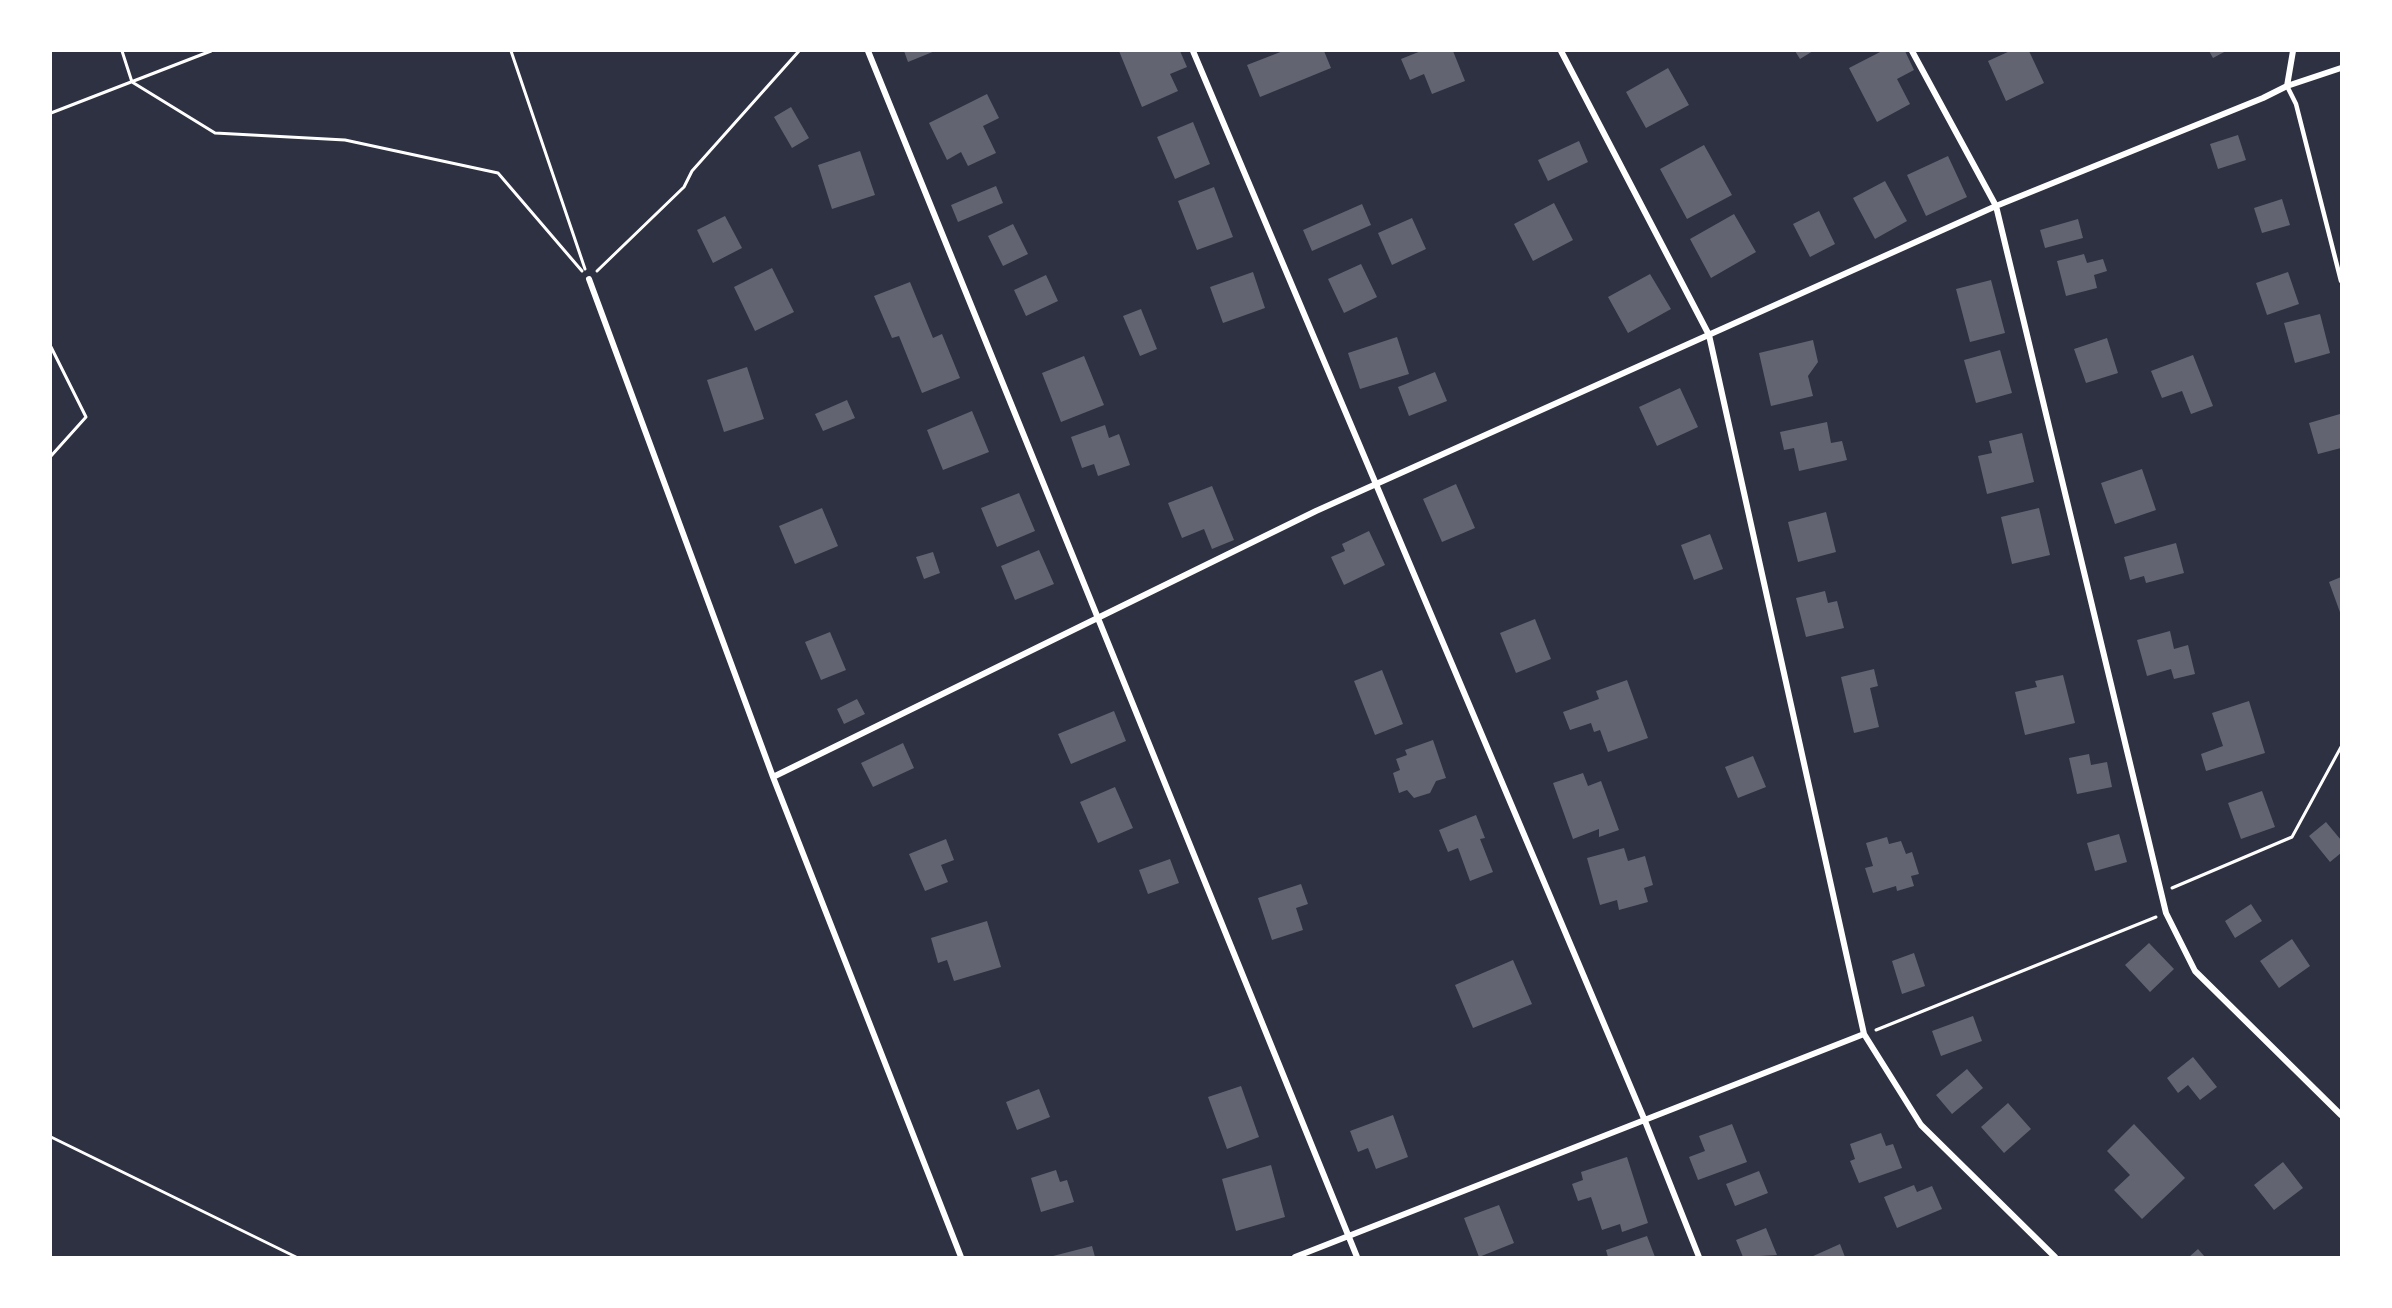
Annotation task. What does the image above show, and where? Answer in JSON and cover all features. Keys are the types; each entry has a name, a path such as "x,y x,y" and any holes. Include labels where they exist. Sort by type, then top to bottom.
{"street":[{"path":"868,51 1099,615 1357,1257"},
{"path":"1193,51 1377,484 1699,1257"},
{"path":"1561,51 1709,335 1864,1035 1920,1125 2055,1257"},
{"path":"1912,51 1996,206 2166,913 2195,971 2341,1115"},
{"path":"2287,86 2293,51"},
{"path":"773,777 1099,615 1377,484 1996,206 2287,86 2341,68"},
{"path":"589,279 773,777 961,1257"},
{"path":"1295,1257 1864,1035"}],"lane":[{"path":"2287,86 2299,114 2341,281"}],"path":[{"path":"122,51 132,82 215,133 345,140 498,173 589,279"},
{"path":"51,113 211,51"},
{"path":"512,51 589,279"},
{"path":"589,279 684,187 692,171 799,51"},
{"path":"51,347 86,417 51,456"},
{"path":"2161,893 2292,837 2341,747"},
{"path":"1864,1035 2166,913"},
{"path":"51,1137 296,1257"}],"building":[{"path":"904,51 935,51 908,62"},
{"path":"1119,51 1180,51 1187,67 1170,74 1178,91 1142,107"},
{"path":"1283,51 1324,51 1331,68 1260,97 1247,65"},
{"path":"1421,51 1453,51 1465,81 1432,94 1424,74 1410,80 1401,59"},
{"path":"1795,51 1813,51 1800,59"},
{"path":"1882,51 1905,51 1914,70 1897,79 1910,104 1877,122 1849,68"},
{"path":"2010,51 2029,51 2044,83 2006,101 1988,61"},
{"path":"2209,51 2226,51 2213,58"},
{"path":"1668,68 1689,105 1646,128 1626,92"},
{"path":"987,94 999,118 983,126 996,153 968,166 961,152 947,160 929,123"},
{"path":"791,107 809,138 792,148 774,117"},
{"path":"1193,122 1210,164 1175,179 1157,137"},
{"path":"2238,135 2246,160 2218,169 2210,144"},
{"path":"1579,141 1588,162 1548,181 1538,160"},
{"path":"1704,145 1732,195 1687,219 1660,169"},
{"path":"860,151 875,195 832,209 818,165"},
{"path":"1948,156 1967,197 1926,216 1907,175"},
{"path":"1885,181 1907,221 1875,239 1853,198"},
{"path":"996,186 1003,203 958,222 951,205"},
{"path":"1214,187 1233,237 1197,250 1178,201"},
{"path":"2282,199 2290,225 2262,233 2254,208"},
{"path":"1554,203 1573,240 1533,261 1514,224"},
{"path":"1362,204 1371,225 1312,251 1303,230"},
{"path":"1819,211 1835,244 1810,257 1793,224"},
{"path":"1734,214 1756,252 1711,278 1690,239"},
{"path":"725,216 742,248 713,263 697,230"},
{"path":"1412,218 1426,249 1392,265 1378,233"},
{"path":"2078,219 2083,238 2045,248 2040,230"},
{"path":"1013,224 1028,254 1003,266 988,236"},
{"path":"2084,254 2087,263 2103,259 2107,271 2094,275 2097,288 2066,296 2057,261"},
{"path":"1361,264 1377,297 1344,313 1328,279"},
{"path":"772,268 794,312 755,331 734,287"},
{"path":"1253,272 1265,308 1223,323 1210,287"},
{"path":"2288,272 2299,304 2267,315 2256,283"},
{"path":"1650,274 1671,309 1628,333 1608,297"},
{"path":"1046,275 1058,301 1026,316 1014,290"},
{"path":"1991,280 2005,333 1970,342 1956,289"},
{"path":"910,282 933,338 942,334 960,378 922,393 899,336 892,338 874,296"},
{"path":"1141,309 1157,349 1140,356 1123,316"},
{"path":"2320,314 2330,353 2295,363 2284,323"},
{"path":"1397,337 1409,374 1360,389 1348,353"},
{"path":"2107,338 2118,373 2086,383 2074,349"},
{"path":"1813,340 1818,362 1808,376 1813,396 1771,406 1759,353"},
{"path":"2000,350 2012,393 1976,403 1964,360"},
{"path":"2193,355 2213,406 2191,414 2182,391 2162,398 2151,371"},
{"path":"1084,356 1104,405 1061,422 1042,373"},
{"path":"747,367 764,419 724,432 707,380"},
{"path":"1435,372 1447,401 1409,416 1398,387"},
{"path":"1680,388 1698,427 1657,446 1639,407"},
{"path":"847,400 855,418 823,431 815,414"},
{"path":"972,411 989,452 943,470 927,430"},
{"path":"2340,414 2341,448 2318,454 2309,423"},
{"path":"1827,422 1831,443 1842,441 1847,460 1799,471 1794,448 1784,450 1780,432"},
{"path":"1105,425 1109,438 1119,434 1130,465 1098,476 1094,464 1082,468 1071,437"},
{"path":"2022,433 2034,482 1987,494 1978,456 1992,453 1989,441"},
{"path":"2142,469 2156,510 2115,524 2101,483"},
{"path":"1456,484 1475,528 1442,542 1423,499"},
{"path":"1212,486 1234,540 1212,549 1204,529 1182,538 1168,503"},
{"path":"1019,493 1035,531 997,547 981,508"},
{"path":"822,508 838,546 795,564 779,526"},
{"path":"2039,508 2050,555 2012,564 2001,517"},
{"path":"1826,512 1836,552 1798,562 1788,522"},
{"path":"1369,531 1385,565 1344,585 1331,557 1345,551 1342,544"},
{"path":"1710,534 1723,569 1694,580 1681,545"},
{"path":"2176,543 2184,573 2146,583 2144,576 2130,580 2124,557"},
{"path":"1039,550 1054,584 1015,600 1001,566"},
{"path":"933,552 940,573 924,579 916,557"},
{"path":"2341,577 2341,615 2329,582"},
{"path":"1825,591 1828,603 1837,601 1844,628 1806,637 1796,598"},
{"path":"1535,619 1551,659 1516,673 1500,633"},
{"path":"2170,631 2174,649 2188,645 2195,674 2174,679 2171,669 2147,676 2137,640"},
{"path":"830,632 846,670 821,680 805,642"},
{"path":"1874,669 1878,686 1870,688 1879,727 1854,733 1841,677"},
{"path":"1382,670 1403,724 1375,735 1354,681"},
{"path":"2063,675 2075,723 2025,735 2015,692 2037,687 2035,681"},
{"path":"1627,680 1648,738 1608,752 1600,730 1594,732 1591,723 1570,730 1563,712 1599,699 1596,691"},
{"path":"857,699 865,714 844,724 837,709"},
{"path":"2249,701 2265,753 2206,771 2201,754 2223,746 2212,713"},
{"path":"1114,711 1126,741 1071,764 1058,734"},
{"path":"1433,740 1446,778 1436,781 1430,793 1414,798 1407,790 1399,793 1393,773 1400,770 1396,759 1407,755 1405,750"},
{"path":"903,743 914,768 873,787 861,763"},
{"path":"2089,754 2091,765 2107,762 2112,787 2077,794 2069,758"},
{"path":"1753,756 1766,787 1738,798 1725,767"},
{"path":"1583,773 1588,786 1601,781 1619,830 1599,837 1599,829 1573,839 1553,783"},
{"path":"1115,787 1133,828 1098,843 1080,802"},
{"path":"2262,791 2275,827 2241,839 2228,803"},
{"path":"1476,815 1485,838 1480,839 1493,872 1470,881 1458,848 1448,852 1439,830"},
{"path":"2326,822 2341,840 2341,853 2330,862 2309,836"},
{"path":"2119,834 2127,862 2095,871 2087,843"},
{"path":"1887,837 1889,844 1901,841 1906,854 1912,852 1919,874 1911,876 1914,886 1897,891 1896,886 1873,893 1865,868 1873,866 1866,843"},
{"path":"946,839 954,860 941,865 948,882 925,891 909,854"},
{"path":"1624,848 1628,861 1645,856 1653,885 1644,888 1648,902 1619,910 1617,900 1600,905 1587,858"},
{"path":"1170,859 1179,883 1148,894 1139,870"},
{"path":"1301,884 1308,904 1296,908 1303,930 1272,940 1258,898"},
{"path":"2251,904 2262,921 2235,938 2225,921"},
{"path":"987,921 1001,967 954,981 947,960 938,963 931,938"},
{"path":"2292,939 2310,966 2279,988 2260,961"},
{"path":"2149,943 2174,969 2150,992 2125,965"},
{"path":"1914,953 1925,986 1902,994 1892,961"},
{"path":"1513,960 1532,1004 1473,1028 1455,985"},
{"path":"1973,1016 1982,1041 1941,1056 1932,1031"},
{"path":"2193,1057 2217,1087 2200,1100 2188,1085 2178,1093 2167,1078"},
{"path":"1967,1069 1983,1088 1952,1114 1936,1095"},
{"path":"1241,1086 1259,1137 1227,1149 1208,1097"},
{"path":"1039,1089 1050,1117 1017,1130 1006,1102"},
{"path":"2008,1103 2031,1129 2004,1153 1981,1127"},
{"path":"1393,1115 1408,1157 1376,1169 1368,1148 1358,1152 1350,1131"},
{"path":"1732,1124 1747,1162 1698,1180 1689,1157 1705,1151 1699,1136"},
{"path":"2134,1124 2185,1178 2142,1219 2114,1190 2130,1175 2107,1151"},
{"path":"1881,1133 1886,1146 1893,1144 1902,1168 1859,1183 1850,1161 1855,1159 1850,1144"},
{"path":"1627,1157 1648,1223 1622,1232 1620,1224 1602,1230 1591,1197 1578,1201 1572,1184 1583,1180 1581,1172"},
{"path":"2283,1162 2303,1188 2274,1210 2254,1185"},
{"path":"1271,1165 1285,1217 1236,1231 1222,1179"},
{"path":"1056,1170 1060,1182 1067,1180 1074,1202 1041,1212 1031,1178"},
{"path":"1759,1171 1768,1193 1735,1206 1726,1184"},
{"path":"1914,1185 1917,1192 1932,1186 1942,1209 1897,1228 1884,1197"},
{"path":"1499,1205 1514,1243 1479,1257 1464,1218"},
{"path":"1766,1228 1777,1255 1743,1257 1736,1240"},
{"path":"1647,1236 1655,1257 1608,1257 1606,1250"},
{"path":"1840,1244 1845,1257 1811,1257"},
{"path":"1092,1246 1095,1257 1053,1257 1053,1256"},
{"path":"2198,1249 2205,1257 2189,1257"}]}
